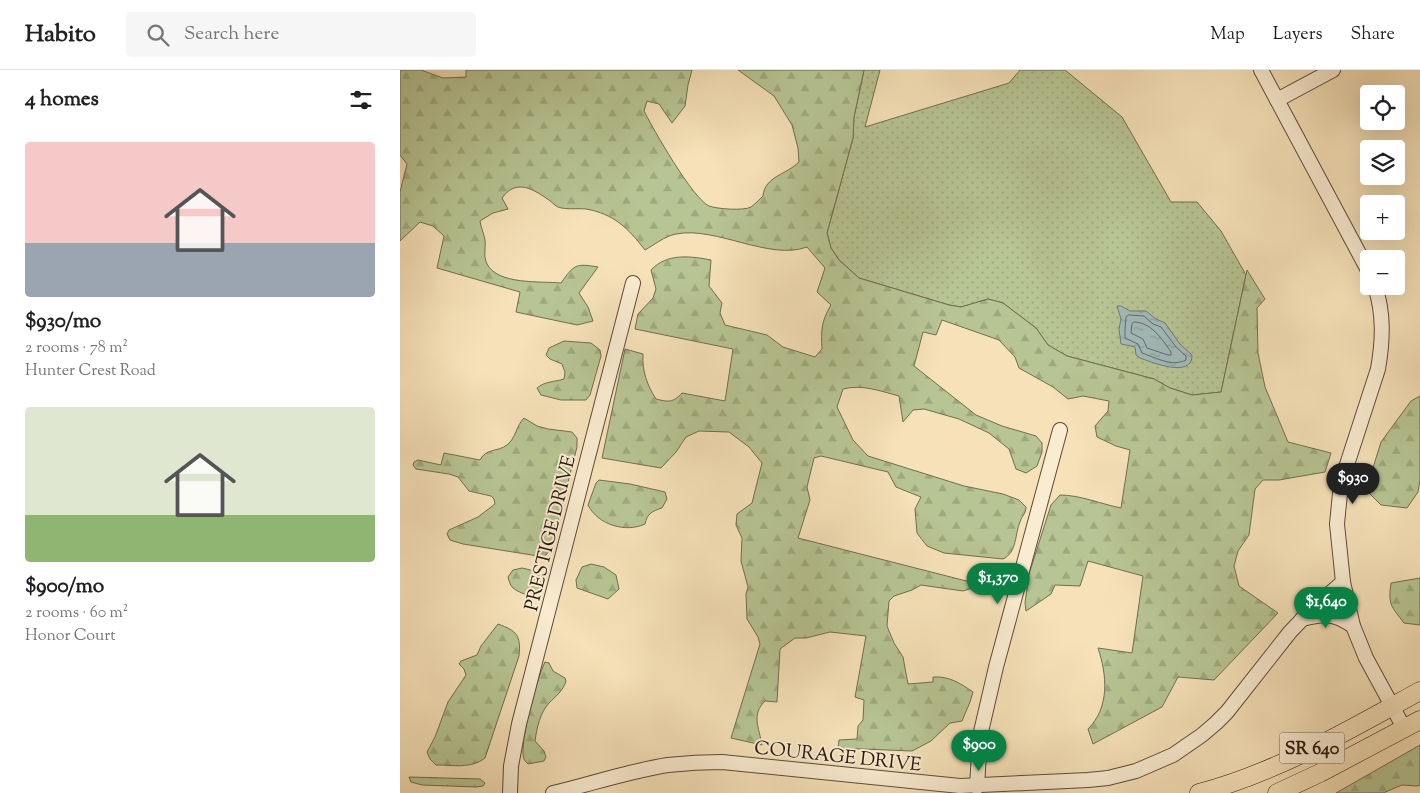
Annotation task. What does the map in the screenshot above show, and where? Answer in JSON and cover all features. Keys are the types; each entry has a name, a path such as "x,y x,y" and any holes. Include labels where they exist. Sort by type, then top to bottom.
{"main road":[{"name":"SR 640","path":"1199,793 1290,760 1420,691"},
{"name":"SR 640","path":"1277,793 1320,773 1420,720"}],"street":[{"path":"1261,70 1360,255"},
{"path":"1277,100 1333,70"},
{"name":"PRESTIGE DRIVE","path":"510,793 511,766 519,724 633,283"},
{"path":"1378,295 1382,318 1381,350 1378,368 1341,483 1337,524 1344,582 1353,626 1366,658 1404,728"},
{"path":"977,787 980,736 996,667 1060,430"},
{"name":"COURAGE DRIVE","path":"553,793 666,765 694,762 722,762 947,786 977,787 1108,778 1136,771 1173,755 1202,735 1227,712 1302,619 1344,582"},
{"path":"1302,619 1325,614 1339,617 1353,626"}],"green space":[{"path":"400,70 421,70 443,78 466,77 466,70 692,70 685,106 672,123 659,104 647,101 644,111 674,163 702,201 713,207 737,209 751,207 763,196 765,189 772,180 799,162 798,148 792,125 774,96 738,70 864,70 854,117 853,138 827,233 831,248 839,260 859,278 949,305 961,307 988,299 1003,303 1036,328 1048,345 1067,356 1154,379 1170,388 1192,395 1221,392 1247,270 1265,299 1257,308 1258,353 1265,387 1288,442 1331,453 1325,472 1279,480 1263,480 1255,489 1249,535 1238,551 1234,566 1239,586 1278,613 1214,680 1178,677 1162,707 1093,744 1088,729 1100,711 1105,690 1105,680 1098,648 1132,653 1143,576 1088,561 1080,586 1055,585 1051,594 1026,611 1025,603 1029,574 1051,505 1060,495 1068,495 1121,508 1130,450 1097,437 1095,426 1108,411 1109,401 1083,396 1068,399 1053,387 1019,368 1015,357 999,340 942,320 936,335 923,332 914,366 976,415 1002,426 1036,436 1042,443 1042,452 1037,466 1026,473 1016,469 1009,449 989,433 959,419 924,409 913,410 903,422 899,396 857,387 843,389 837,407 853,440 868,456 964,486 1003,494 1019,500 1026,509 1018,527 1011,552 1003,559 944,553 927,546 917,533 915,509 921,497 896,487 888,472 821,456 814,458 807,487 810,500 798,538 982,585 963,591 921,585 894,596 889,601 887,626 894,643 903,657 908,684 933,682 933,677 939,677 954,681 973,692 962,721 950,723 931,741 912,751 838,748 839,740 857,739 858,726 863,720 864,700 855,697 866,636 830,632 806,638 795,638 780,649 777,702 765,701 757,716 762,745 731,738 760,644 747,619 746,594 748,587 741,561 742,538 736,525 737,514 752,503 762,463 749,447 729,432 699,431 686,437 676,452 661,468 602,458 625,349 643,354 646,378 656,399 670,401 676,399 682,393 725,401 733,349 635,329 638,314 653,298 656,289 651,270 671,258 695,257 711,260 709,286 722,303 720,313 725,325 767,335 783,347 815,357 822,349 822,326 831,305 817,292 825,268 807,247 792,250 776,250 725,238 692,233 672,235 645,250 620,223 605,214 586,209 558,207 528,188 517,187 507,192 502,198 508,209 493,213 480,221 485,240 486,261 492,271 500,276 520,281 561,283 569,272 576,267 584,265 598,267 579,293 588,307 593,321 577,325 516,312 520,292 437,268 444,236 433,226 420,222 400,241 400,192 407,164 400,155"},
{"path":"864,70 880,70 865,127 1009,83 1020,70 1065,70 1122,117 1171,202 1197,202 1221,231 1246,275 1221,392 1192,395 1170,388 1154,379 1067,356 1048,345 1036,328 1003,303 988,299 961,307 949,305 859,278 839,260 831,248 827,233 853,138 854,117"},
{"path":"564,341 591,343 600,350 601,356 590,395 586,400 561,400 541,395 537,388 547,383 564,379 565,372 562,364 550,359 546,355 549,348"},
{"path":"1420,396 1420,480 1418,492 1407,508 1381,505 1366,490 1381,442 1411,401"},
{"path":"524,418 537,426 572,432 577,438 577,447 551,549 546,555 538,556 463,544 450,540 447,534 449,530 478,517 495,504 494,499 491,496 469,491 458,477 416,469 413,465 414,462 418,460 441,465 444,453 480,460 485,454 507,445"},
{"path":"599,480 630,484 665,492 667,499 662,508 649,515 645,524 629,528 613,525 598,518 588,505 596,483"},
{"path":"591,564 604,567 616,575 619,589 608,599 577,588 576,580 582,567"},
{"path":"522,568 539,572 545,577 540,594 535,596 527,595 511,586 508,577 513,570"},
{"path":"1420,578 1420,625 1404,623 1391,605 1391,583"},
{"path":"498,624 510,629 518,638 519,656 485,758 468,765 436,765 430,759 427,752 435,737 448,702 466,675 464,669 459,664 461,661 477,655 481,646"},
{"path":"545,662 549,663 553,671 565,678 566,681 561,691 546,707 538,725 535,741 544,751 546,757 544,761 528,764 523,756 527,720"},
{"path":"1420,745 1420,785 1402,785 1383,793 1336,793"},
{"path":"409,777 480,779 485,783 483,786 476,787 422,785 411,782"}],"water":[{"path":"1117,306 1130,311 1146,311 1165,323 1180,344 1192,355 1191,362 1179,368 1162,365 1140,358 1136,355 1135,347 1121,344 1119,329 1121,319"}]}
